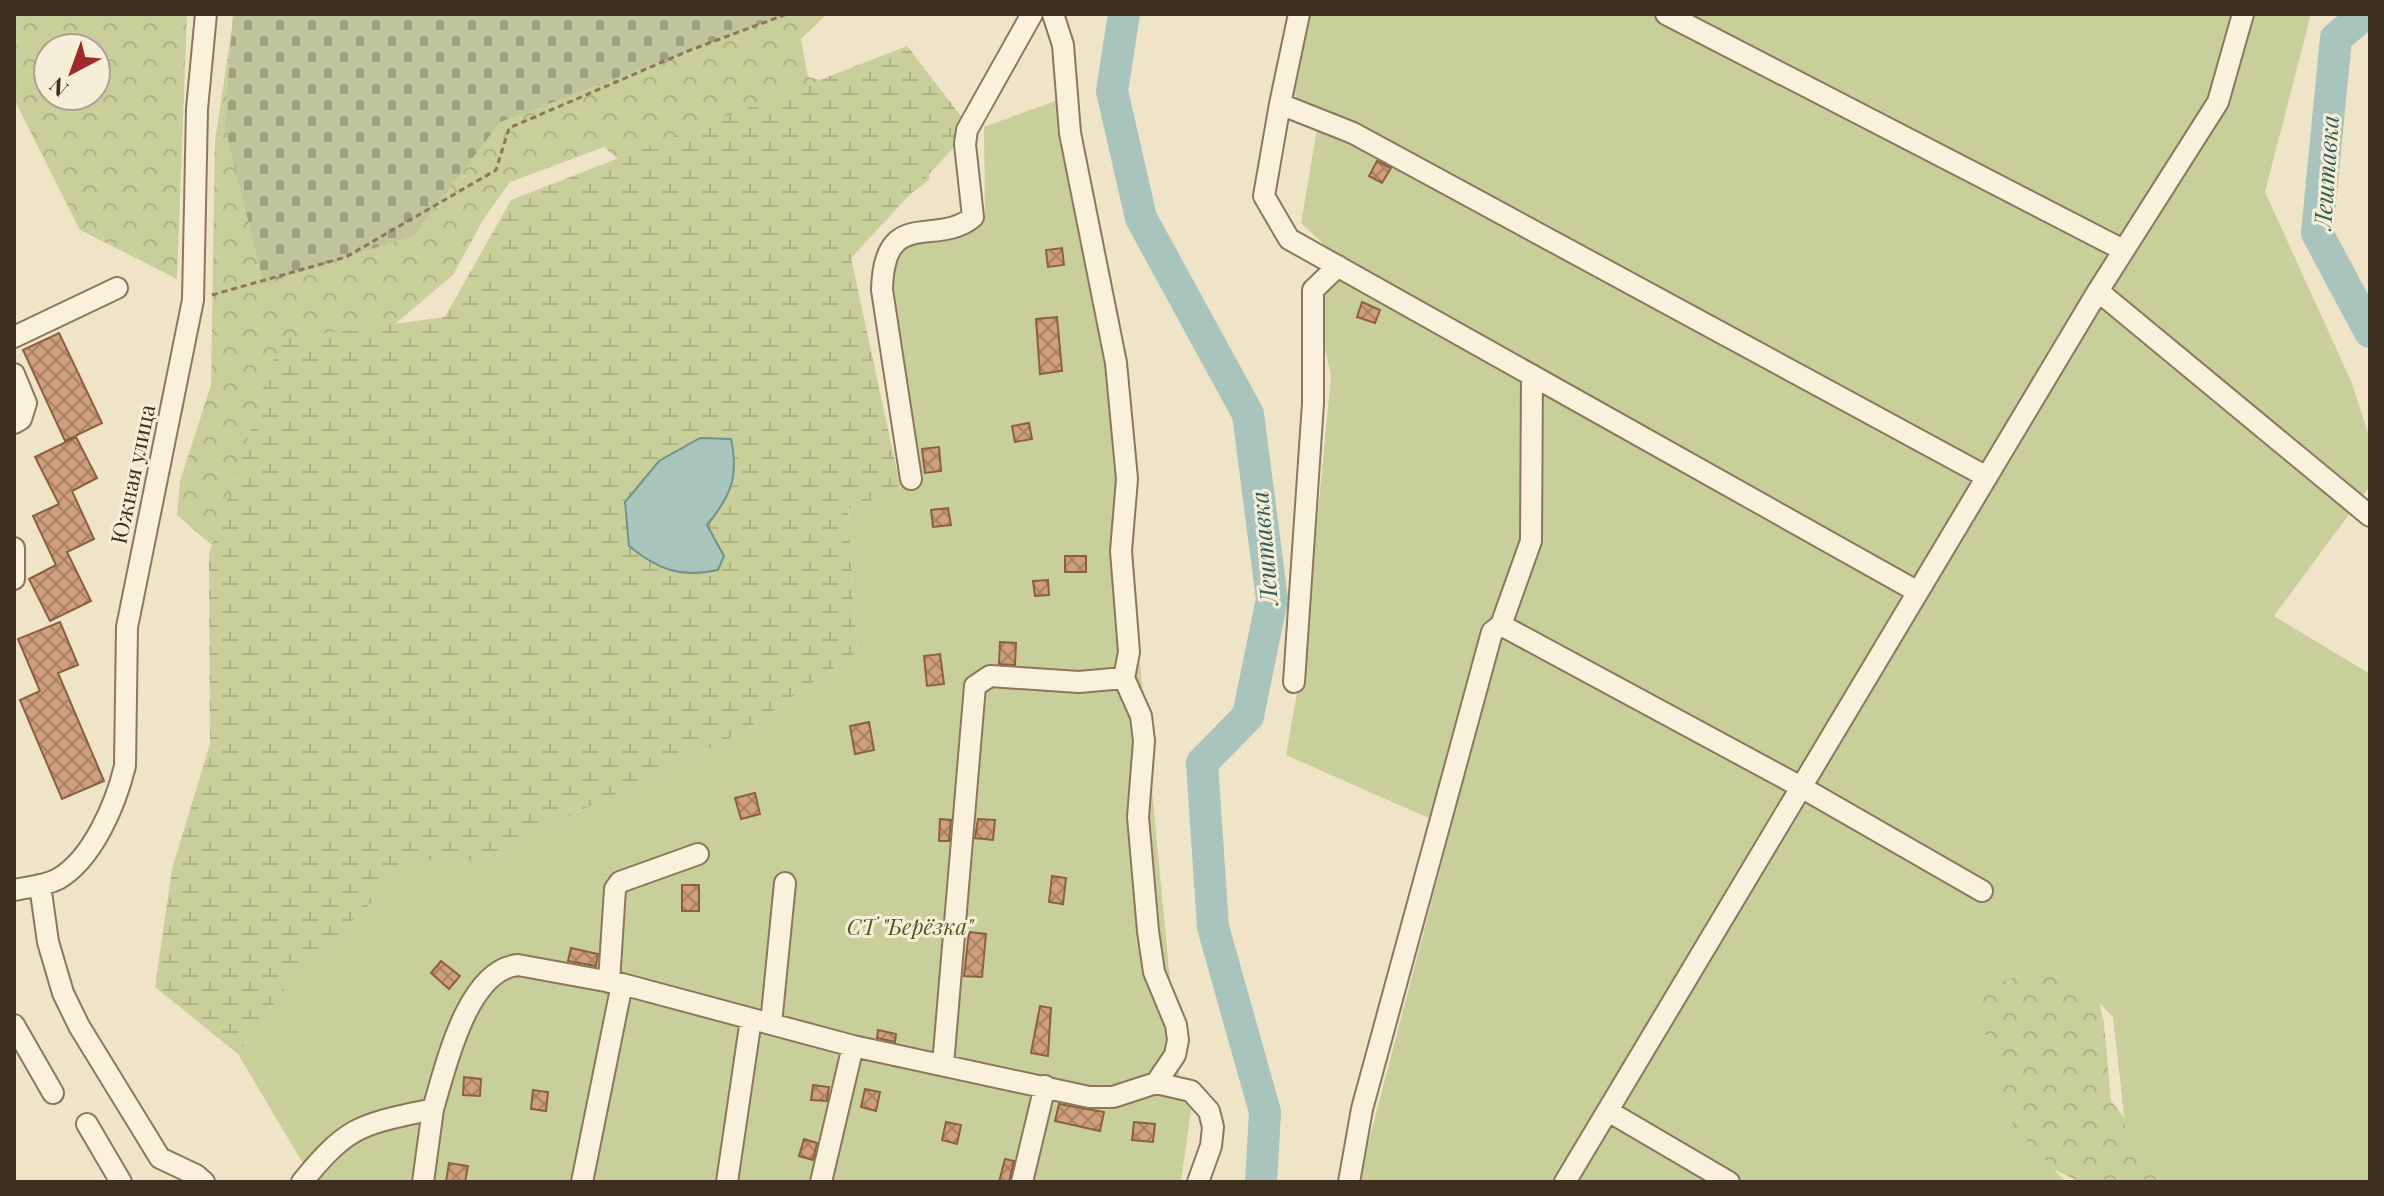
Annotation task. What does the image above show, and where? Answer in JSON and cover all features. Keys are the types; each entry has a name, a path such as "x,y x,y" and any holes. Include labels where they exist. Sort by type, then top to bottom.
{"street":[{"name":"Южная улица","path":"14,890 55,881 80,860 120,785 125,766 127,627 193,300 197,109 206,14"},
{"path":"911,479 882,290 882,271 888,254 911,232 965,223 973,217 965,144 967,130 1032,14"},
{"path":"1053,14 1063,45 1070,133 1116,363 1127,479 1121,551 1129,652 1124,678 1141,716 1144,741 1138,817 1154,972 1176,1025 1178,1040 1175,1055 1156,1083"},
{"path":"1299,14 1264,196 1289,239 1918,592"},
{"path":"1666,14 2123,250"},
{"path":"1565,1182 2098,291 2218,102 2239,16"},
{"path":"1280,104 1353,133 1987,477"},
{"path":"1294,682 1313,403 1313,290 1338,266"},
{"path":"14,337 117,288"},
{"path":"2098,291 2370,516"},
{"path":"14,374 26,403 21,419 14,423"},
{"path":"1349,1182 1362,1109 1492,632 1501,625 1531,541 1532,375"},
{"path":"14,548 14,579"},
{"path":"1501,625 1801,787 1982,891"},
{"path":"943,1065 975,686 990,676 1079,682 1124,678"},
{"path":"582,1182 615,983 615,889 620,882 698,854"},
{"path":"727,1182 761,1021 785,883"},
{"path":"40,885 48,942 63,993 79,1026 160,1158 204,1182"},
{"path":"423,1182 433,1109 465,1017 491,974 502,967 518,965 615,983 853,1046 1089,1097 1113,1097 1156,1083 1191,1091 1209,1111 1213,1127 1211,1146 1198,1182"},
{"path":"14,1025 53,1093"},
{"path":"821,1182 853,1046"},
{"path":"1022,1182 1045,1086"},
{"path":"302,1182 347,1133 370,1123 433,1109"},
{"path":"1608,1111 1729,1182"},
{"path":"87,1124 121,1182"}],"path":[{"path":"193,300 346,257 496,170 509,128 688,51 787,14"}],"green space":[{"path":"14,14 187,14 177,279 80,230 14,99"},
{"path":"233,14 787,14 500,122 414,235 264,284 225,127"},
{"path":"234,14 827,14 801,39 808,77 879,93 933,118 929,180 860,233 662,197 604,147 510,182 483,220 453,275 395,324 221,553 177,515 180,481 211,385 215,141"},
{"path":"1307,14 2311,14 2265,192 2351,381 2370,439 2370,486 2274,616 2370,674 2370,1182 2185,1182 2127,1142 2113,1017 2061,964 1972,990 2014,1128 2066,1182 1358,1182 1451,828 1286,755 1305,647 1331,376 1315,305 1335,255 1301,223 1318,123 1293,93"},
{"path":"907,46 971,129 851,258 901,489 848,509 857,652 743,732 477,861 415,861 291,981 238,1054 155,987 172,869 210,744 209,554 281,339 445,317 511,200","holes":["659,460 721,508 706,525"]},
{"name":"СТ \"Берёзка\"","path":"1077,93 1106,304 1180,1086 1192,1103 1181,1182 314,1182 238,1054 291,981 415,860 477,861 743,732 857,652 848,509 901,489 886,241 985,216 984,127"},
{"path":"1823,810 2089,958 2104,1023 2111,1101 2148,1147 2215,1182 2080,1182 1993,1140"}],"water":[{"path":"700,438 731,439 734,464 731,485 722,505 707,525 724,556 718,570 693,573 670,570 629,546 625,502 659,461"}],"building":[{"path":"1377,161 1391,168 1382,183 1369,176"},
{"path":"1062,248 1064,265 1048,267 1046,250"},
{"path":"1362,302 1380,310 1375,323 1357,317"},
{"path":"1057,317 1062,371 1040,374 1036,319"},
{"path":"59,333 102,423 65,441 23,350"},
{"path":"1029,423 1032,439 1015,442 1012,426"},
{"path":"76,437 97,478 72,491 94,539 67,552 91,601 50,621 29,579 56,565 33,516 59,504 35,457"},
{"path":"939,447 941,471 925,473 922,449"},
{"path":"948,508 951,525 933,527 931,510"},
{"path":"1065,556 1086,556 1086,572 1065,572"},
{"path":"1048,580 1049,595 1035,596 1033,581"},
{"path":"60,622 78,665 58,673 104,781 62,799 20,700 40,691 18,639"},
{"path":"1000,642 1016,643 1015,665 999,664"},
{"path":"940,654 944,684 927,686 924,656"},
{"path":"869,722 874,750 855,754 850,726"},
{"path":"755,793 760,814 741,819 735,798"},
{"path":"940,819 951,820 949,841 939,841"},
{"path":"978,819 995,820 993,840 975,838"},
{"path":"1052,876 1066,878 1063,904 1049,902"},
{"path":"682,885 699,885 699,911 682,911"},
{"path":"969,932 986,934 982,977 964,976"},
{"path":"571,948 598,954 596,966 568,961"},
{"path":"441,961 460,976 449,989 431,973"},
{"path":"1040,1006 1051,1008 1048,1056 1031,1053"},
{"path":"878,1030 896,1034 895,1042 877,1038"},
{"path":"464,1077 481,1079 480,1096 463,1095"},
{"path":"813,1085 829,1087 827,1101 811,1100"},
{"path":"865,1089 880,1092 876,1111 861,1107"},
{"path":"533,1090 548,1092 546,1111 531,1109"},
{"path":"1059,1104 1104,1112 1100,1131 1055,1121"},
{"path":"946,1122 961,1125 957,1144 942,1140"},
{"path":"1134,1122 1155,1124 1153,1142 1132,1140"},
{"path":"804,1139 817,1143 813,1160 799,1156"},
{"path":"1005,1159 1014,1161 1009,1182 999,1182"},
{"path":"449,1163 468,1166 465,1182 446,1182"}],"waterway":[{"name":"Лештавка","path":"1124,14 1112,91 1141,218 1248,414 1272,599 1248,716 1202,763 1213,927 1265,1112 1261,1182"},
{"name":"Лештавка","path":"2365,14 2336,38 2317,233 2370,332"}]}
